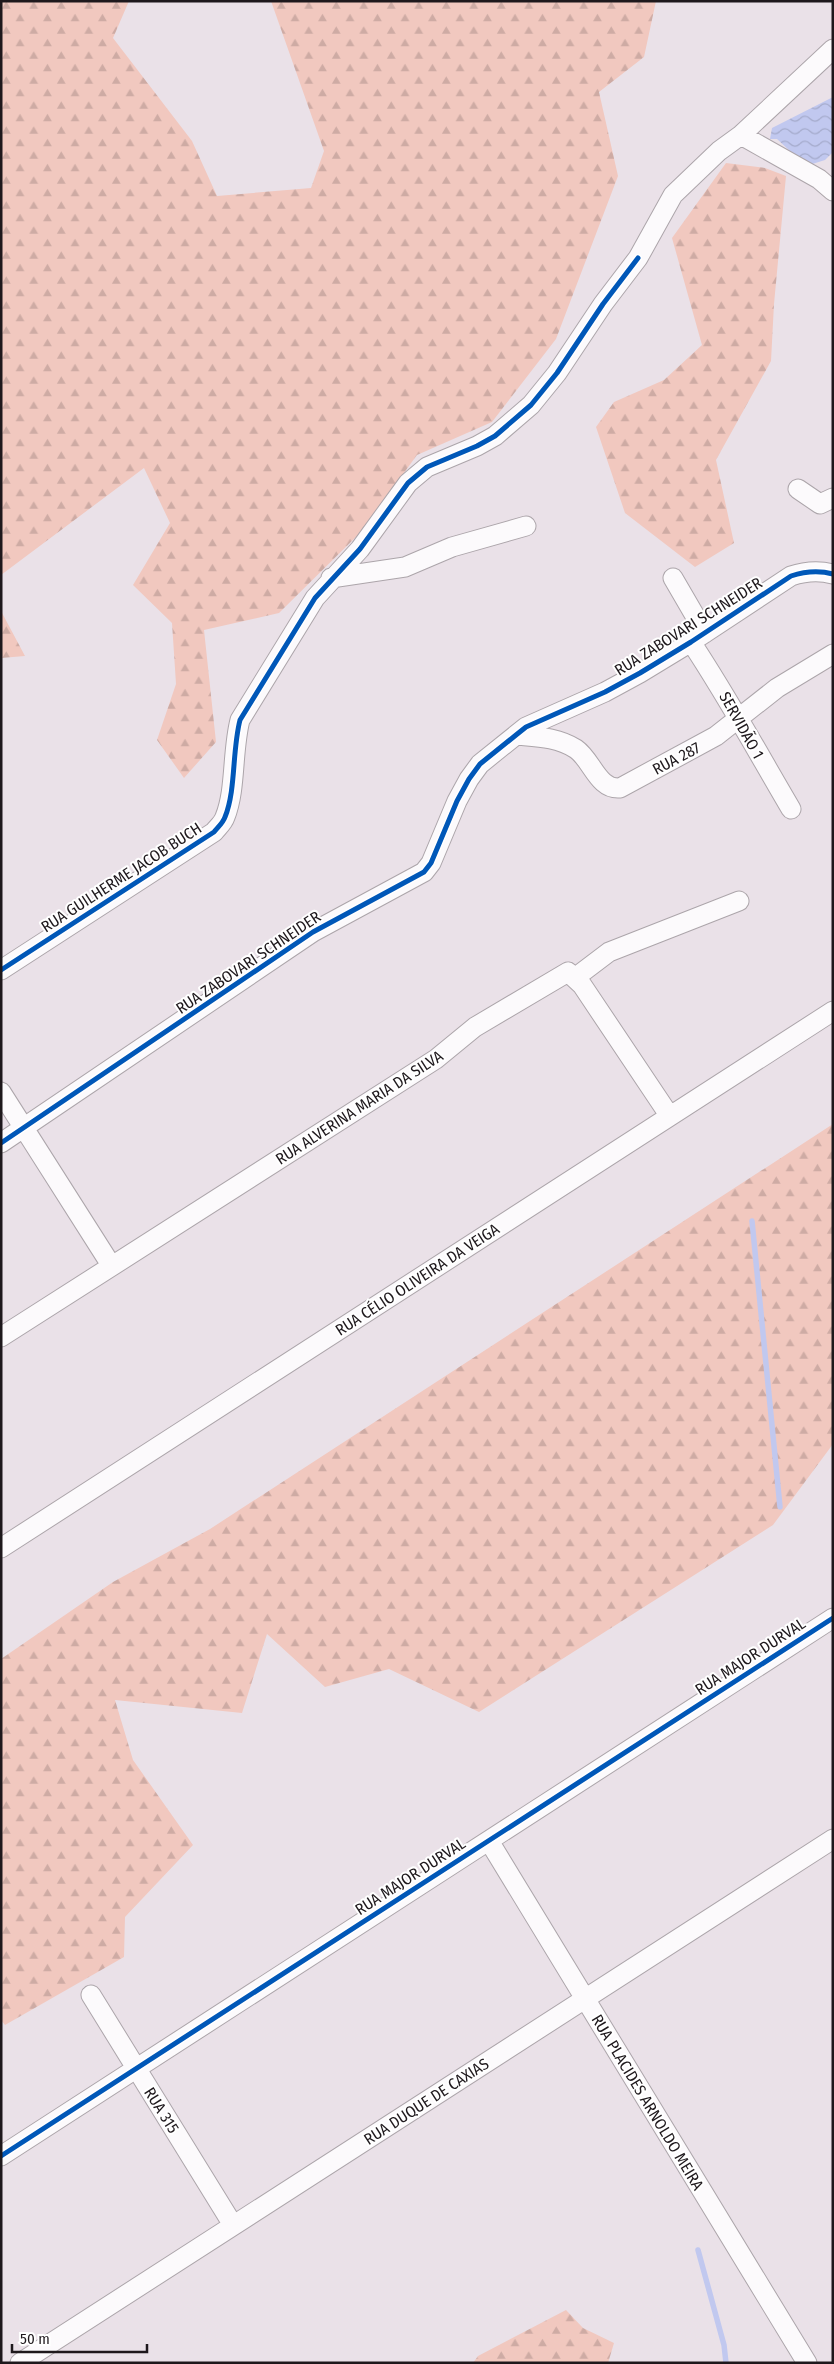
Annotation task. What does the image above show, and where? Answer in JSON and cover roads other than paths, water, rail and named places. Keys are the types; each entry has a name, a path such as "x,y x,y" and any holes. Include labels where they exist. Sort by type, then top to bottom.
{"street":[{"name":"RUA GUILHERME JACOB BUCH","path":"1,970 205,838 219,826 230,803 235,741 240,720 310,605 331,578 360,549 416,474 495,436 531,405 557,372 603,304 638,258 673,195 719,152 741,135 833,49"},
{"path":"741,135 819,179 833,191"},
{"path":"798,489 820,504 833,498"},
{"path":"331,578 405,566 452,548 526,526"},
{"name":"RUA ZABOVARI SCHNEIDER","path":"1,1143 313,932 424,872 469,779 480,764 526,727 622,683 698,638 791,576 803,572 819,571 833,574"},
{"name":"SERVIDÃO 1","path":"673,578 722,690 791,809"},
{"name":"RUA 287","path":"516,735 549,738 578,750 605,785 612,789 632,784 689,752 738,720 777,688 833,654"},
{"path":"669,1115 576,977 609,952 740,901"},
{"name":"RUA ALVERINA MARIA DA SILVA","path":"1,1337 436,1059 475,1027 522,997 568,972 576,977"},
{"name":"RUA CÉLIO OLIVEIRA DA VEIGA","path":"1,1548 669,1115 833,1011"},
{"path":"1,1092 111,1265"},
{"name":"RUA MAJOR DURVAL","path":"1,2156 833,1618"},
{"name":"RUA DUQUE DE CAXIAS","path":"20,2363 833,1839"},
{"name":"RUA PLACIDES ARNOLDO MEIRA","path":"489,1840 807,2363"},
{"name":"RUA 315","path":"91,1995 234,2225"}],"water":[{"path":"833,97 833,152 825,160 806,166 777,139 770,139 772,128"}],"waterway":[{"path":"752,1221 780,1507"},
{"path":"698,2250 724,2345 726,2363"}]}
